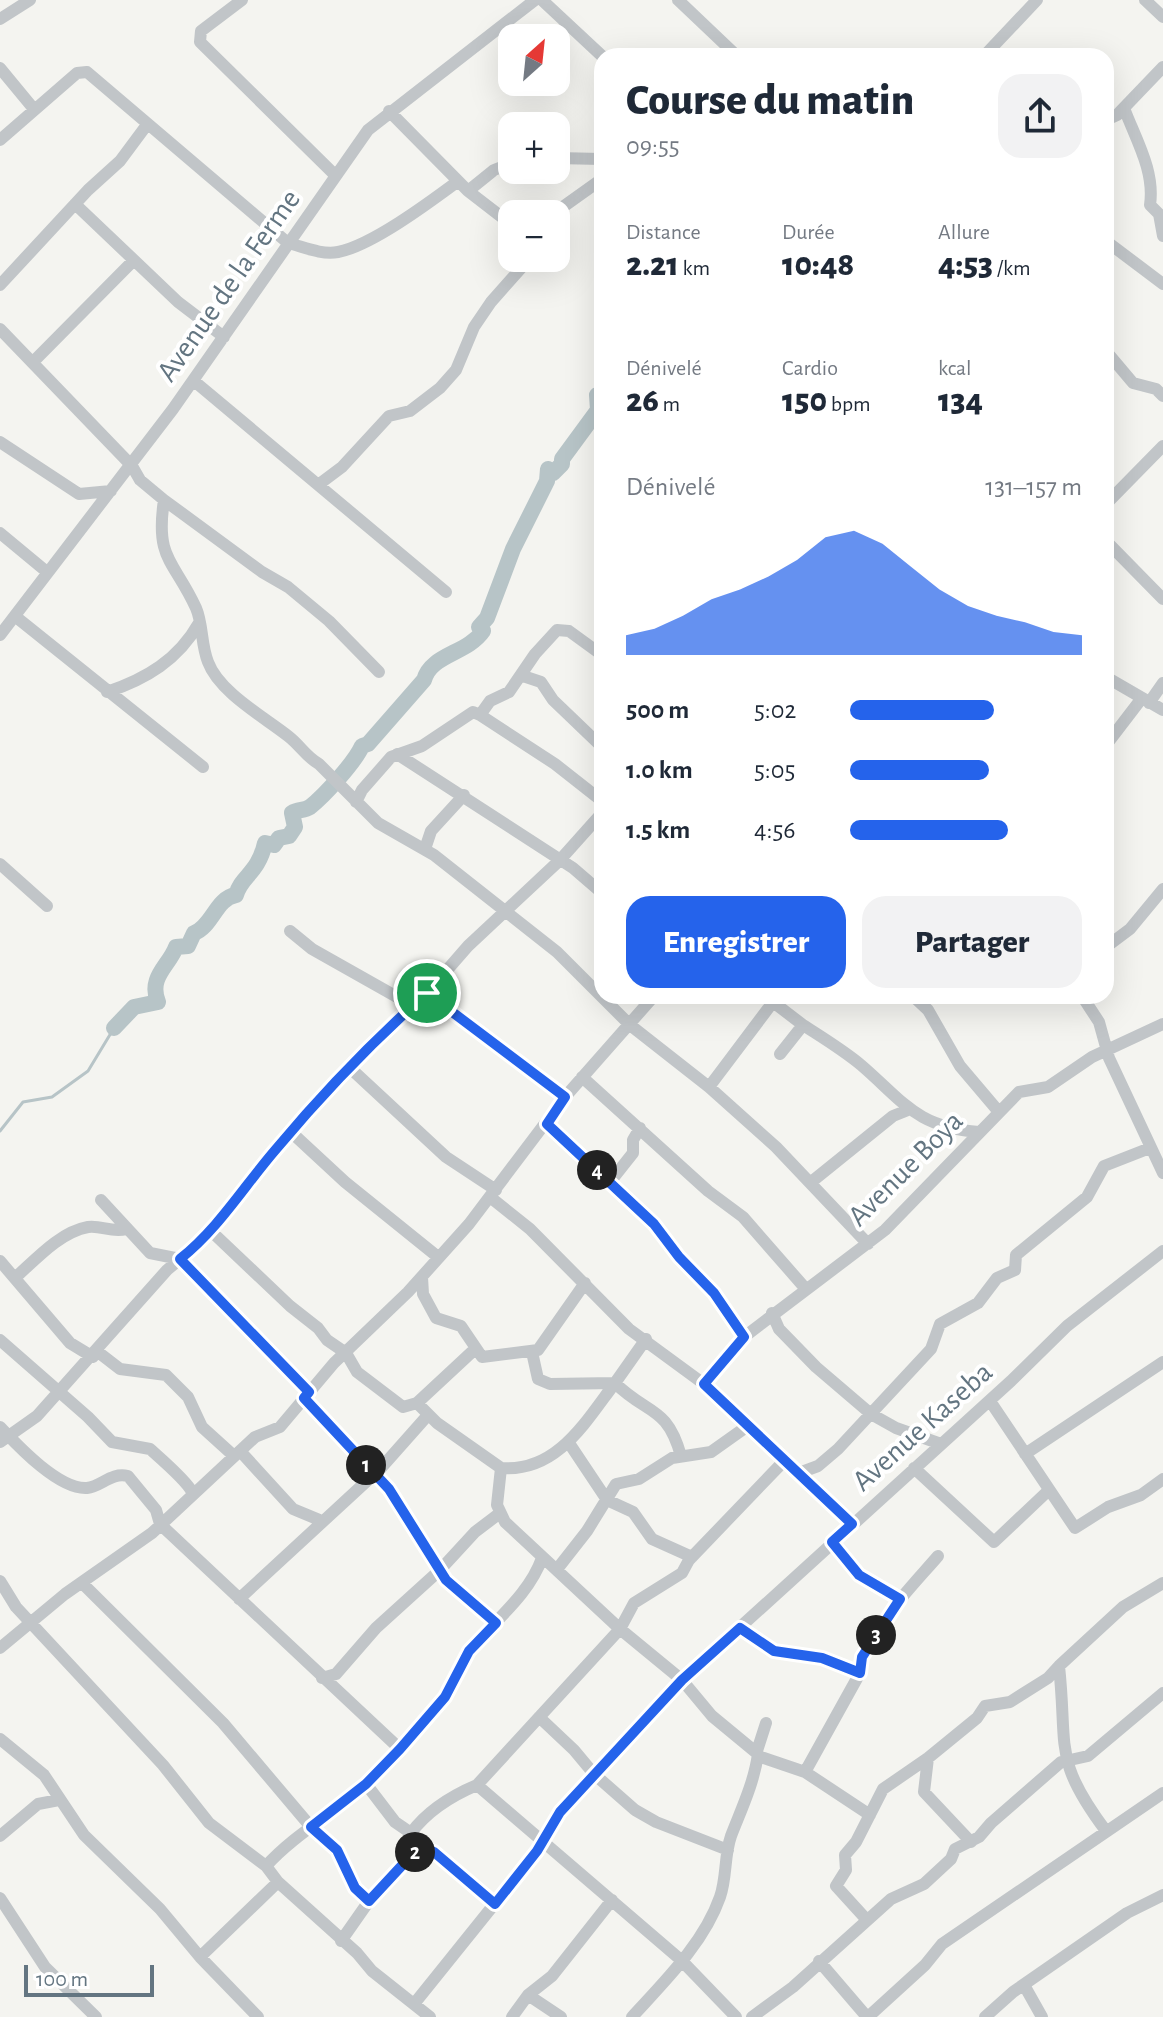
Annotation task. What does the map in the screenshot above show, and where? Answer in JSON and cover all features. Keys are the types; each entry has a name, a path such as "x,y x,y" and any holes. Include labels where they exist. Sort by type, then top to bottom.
{"street":[{"path":"0,19 30,0"},
{"path":"242,0 201,31 200,42 336,176"},
{"name":"Avenue de la Ferme","path":"0,635 194,381 368,130 535,0"},
{"path":"542,0 594,49"},
{"path":"678,0 729,48"},
{"path":"992,48 1037,0"},
{"path":"1145,0 1163,17"},
{"path":"1114,115 1163,67"},
{"path":"0,68 33,108"},
{"path":"0,140 33,108 77,73 89,73 146,126 288,243 326,253 348,249 498,168"},
{"path":"1124,108 1149,170 1153,188 1150,205 1159,214 1163,236"},
{"path":"389,111 462,186 498,214"},
{"path":"0,285 75,204 120,161 146,126"},
{"path":"570,158 594,159"},
{"path":"570,202 594,185"},
{"path":"75,204 133,261 224,337"},
{"path":"1114,247 1163,284"},
{"path":"34,361 133,261"},
{"path":"318,485 342,467 389,416 410,411 440,388 456,370 474,327 518,272"},
{"path":"0,329 132,466 140,480 262,572 288,587 329,621 379,672"},
{"path":"1114,360 1133,383 1156,389 1163,396"},
{"path":"194,381 446,592"},
{"path":"0,442 79,494 111,491"},
{"path":"1114,496 1163,446"},
{"path":"164,500 162,551 195,606 208,663 214,673 269,726 288,736 308,759 319,764 390,831 425,849 557,952 594,989"},
{"path":"0,533 47,572"},
{"path":"1114,549 1163,599"},
{"path":"16,617 203,767"},
{"path":"107,692 138,683 155,672 185,643 199,623"},
{"path":"480,715 490,701 509,692 515,680 523,676 535,654 561,628 594,650"},
{"path":"523,676 541,682 553,700 594,739"},
{"path":"1114,682 1163,710"},
{"path":"1114,736 1163,683"},
{"path":"356,802 373,775 397,754 422,746 461,717 473,712 517,737 524,747 555,764 594,795"},
{"path":"397,754 464,795 594,887"},
{"path":"425,849 431,831 464,795"},
{"path":"3,1435 28,1426 180,1259 212,1232 291,1132 349,1067 427,993 468,946 560,860 594,822"},
{"path":"0,864 47,906"},
{"path":"1114,941 1130,929 1163,889"},
{"path":"290,931 312,949 413,1006"},
{"path":"427,993 565,1097"},
{"path":"609,1004 630,1025 709,1087 810,1183 868,1244"},
{"path":"0,1648 160,1524 255,1437 280,1427 346,1353 422,1277 493,1194 565,1097 647,1004"},
{"path":"709,1087 769,1004"},
{"path":"780,1004 803,1025 856,1062 908,1110 942,1127 979,1132"},
{"path":"922,1004 960,1066 999,1112"},
{"path":"1087,1004 1099,1022 1108,1050 1163,1173"},
{"name":"Avenue Boya","path":"704,1384 744,1337 772,1313 868,1244 1020,1091 1048,1087 1072,1069 1163,1024"},
{"path":"780,1054 803,1025"},
{"path":"349,1067 446,1157 493,1194 629,1329 704,1384 852,1524"},
{"path":"582,1077 708,1191 743,1217 805,1288"},
{"path":"810,1183 893,1116 908,1110"},
{"path":"547,1124 654,1224 679,1257 714,1293 744,1337"},
{"path":"610,1182 633,1153 633,1140 640,1128"},
{"path":"291,1132 356,1191 438,1257"},
{"path":"799,1473 827,1459 871,1414 931,1349 940,1324 978,1303 997,1278 1015,1270 1016,1255 1087,1197 1104,1166 1150,1148"},
{"path":"101,1200 150,1253 180,1259 307,1395 336,1436 376,1473 452,1586 496,1623"},
{"path":"15,1278 52,1245 71,1234 92,1227 111,1231 126,1229"},
{"path":"212,1232 290,1306 318,1328 327,1340 346,1353 357,1372 397,1404 408,1407 417,1403 474,1350"},
{"name":"Avenue Kaseba","path":"414,2004 495,1904 560,1812 682,1680 990,1401 1075,1318 1163,1251"},
{"path":"1,1263 70,1343 120,1369 166,1375 188,1397 202,1427 237,1454 293,1509 322,1521"},
{"path":"422,1277 423,1294 436,1318 461,1326 474,1350 482,1357 532,1352 540,1348 585,1283"},
{"path":"408,1292 423,1294"},
{"path":"772,1313 779,1329 807,1358 871,1414 896,1428 941,1444"},
{"path":"417,1403 428,1415 501,1468 534,1463 554,1455 569,1443 646,1339"},
{"path":"0,1340 112,1442 134,1449 150,1449 165,1466 183,1478 192,1492"},
{"path":"532,1352 538,1379 550,1384 615,1383 662,1415 675,1433 681,1456"},
{"path":"1025,1454 1163,1362"},
{"path":"990,1401 1070,1523 1081,1527 1099,1512 1141,1495 1163,1479"},
{"path":"239,1599 376,1473 428,1415"},
{"path":"558,1568 616,1484 639,1479 681,1456 711,1452 749,1425"},
{"path":"3,1435 50,1473 89,1488 123,1474 134,1449"},
{"path":"569,1443 607,1500 633,1512 652,1539 692,1557"},
{"path":"411,1833 434,1807 477,1785 620,1629 640,1598 682,1573 692,1557 785,1460"},
{"path":"501,1468 497,1498 500,1513 542,1558 558,1568 620,1629 682,1680 694,1699 757,1754 805,1772 870,1815"},
{"path":"914,1468 994,1542 1049,1490"},
{"path":"123,1474 152,1504 160,1516 160,1524 400,1749"},
{"path":"322,1678 336,1674 376,1628 440,1570 475,1532 500,1513"},
{"path":"832,1542 859,1575 900,1599"},
{"path":"805,1772 860,1673 862,1657 900,1599 938,1556"},
{"path":"266,1866 366,1784 400,1749 445,1697 469,1651 520,1596 542,1558"},
{"path":"0,1581 16,1607 163,1765 201,1814 240,1850 266,1866 278,1882 372,1971 430,2017"},
{"path":"82,1583 128,1633 208,1706 311,1827 337,1850 355,1888 369,1901"},
{"path":"866,1919 836,1886 846,1870 845,1855 856,1842 883,1789 928,1758 977,1718 985,1706 1010,1702 1048,1678 1123,1607 1163,1583"},
{"path":"740,1628 774,1651 822,1658 860,1673"},
{"path":"1059,1666 1065,1760 1083,1799 1106,1831"},
{"path":"752,2017 793,1987 891,1899 924,1884 955,1849 971,1842 1065,1760 1088,1756 1163,1693"},
{"path":"539,1717 594,1774 635,1810 656,1822 728,1850"},
{"path":"632,2017 681,1960 716,1908 727,1872 728,1850 766,1723"},
{"path":"0,1739 44,1775 84,1835 160,1909 200,1957 258,2017"},
{"path":"928,1758 924,1792 971,1842"},
{"path":"366,1784 395,1822 411,1833 420,1846 434,1852 495,1904"},
{"path":"477,1785 681,1960 736,2017"},
{"path":"819,1961 868,2017 942,1944 1163,1793"},
{"path":"0,1836 38,1804 59,1800"},
{"path":"341,1941 369,1901 420,1846"},
{"path":"200,1957 278,1882"},
{"path":"985,2017 1024,1985 1127,1913 1163,1895"},
{"path":"0,1898 45,1967 83,2012 96,2017"},
{"path":"512,2017 528,1995 552,1976 612,1900"},
{"path":"1024,1985 1042,2017"},
{"path":"528,1995 561,2017"}],"waterway":[{"path":"114,1028 134,1007 158,1002 157,979 176,947 188,946 194,933 205,925 224,901 236,895 258,862 265,843 274,845 279,838 289,836 295,827 292,813 310,807 331,787 362,746 368,744 434,665 468,645 483,631 479,627 487,618 513,549 547,481 548,469 553,473 562,464 562,459 594,415"},
{"path":"0,1131 23,1102 52,1097 88,1071 114,1028"}],"route":[{"path":"427,993 565,1097 547,1124 654,1224 679,1257 714,1293 744,1337 704,1384 852,1524 832,1542 859,1575 900,1599 862,1657 860,1673 822,1658 794,1657 774,1651 740,1628 682,1680 560,1812 537,1851 495,1904 434,1852 420,1846 369,1901 355,1888 337,1850 311,1827 324,1820 366,1784 400,1749 445,1697 469,1651 496,1623 446,1580 389,1489 336,1436 304,1398 309,1392 180,1259 212,1232 249,1181 349,1067 427,993"}]}
